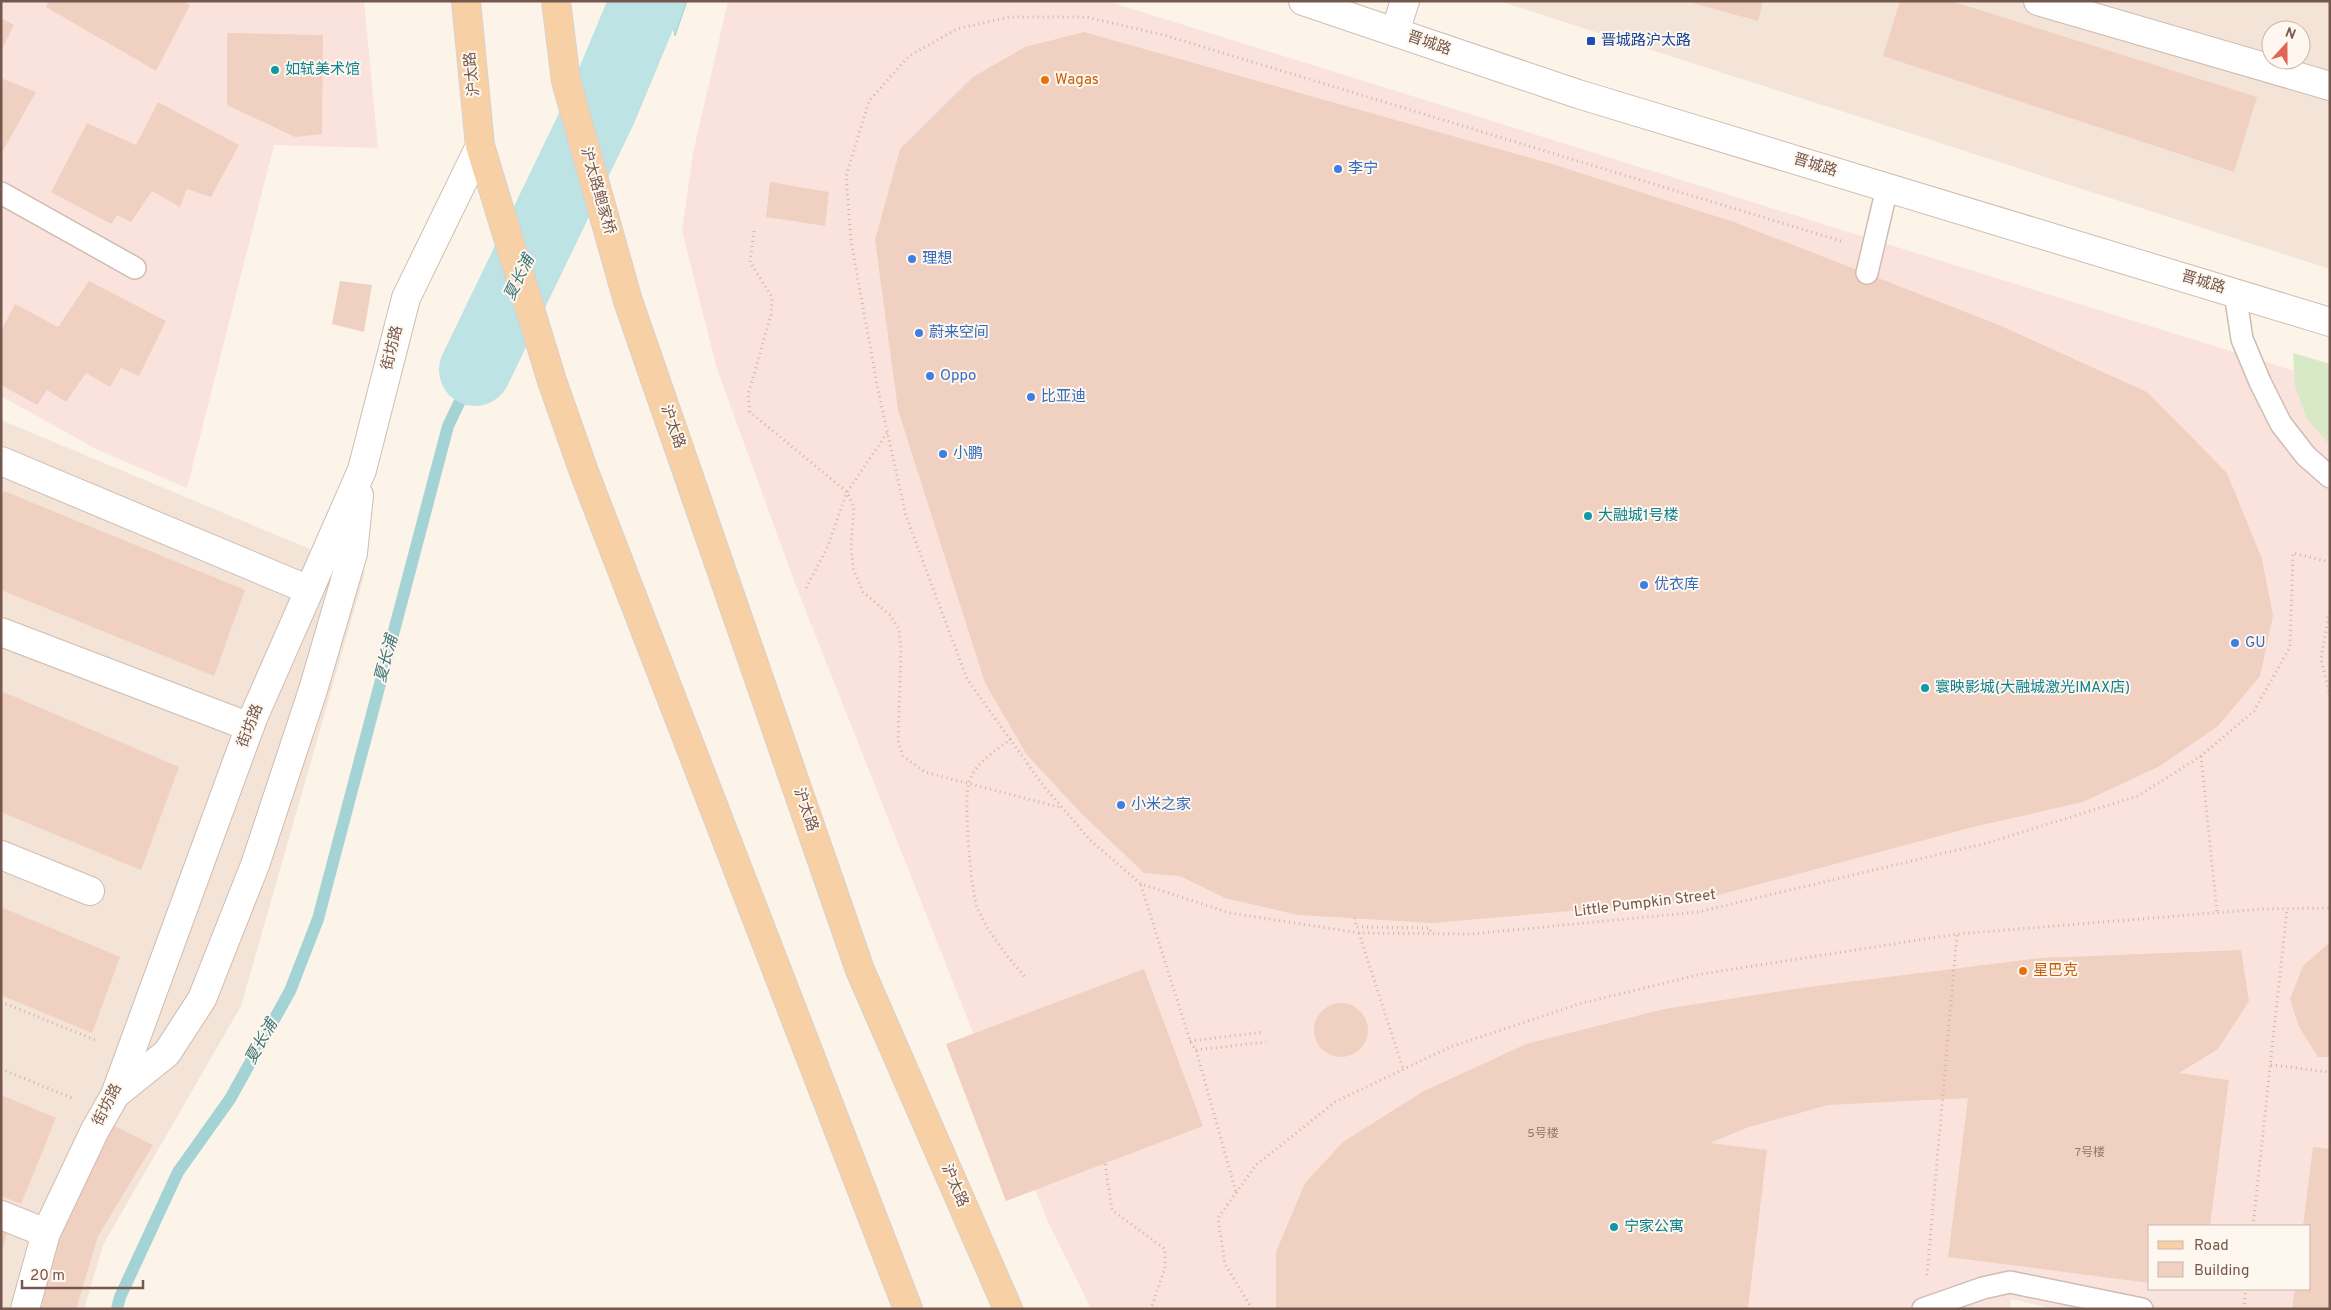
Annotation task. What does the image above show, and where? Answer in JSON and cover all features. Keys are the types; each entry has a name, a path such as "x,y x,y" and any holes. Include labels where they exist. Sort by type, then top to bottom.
{"main road":[{"name":"沪太路","path":"466,1 480,146"},
{"name":"沪太路鲍家桥","path":"556,1 566,81 628,301"},
{"path":"480,146 552,381 584,472 908,1309"},
{"name":"沪太路","path":"628,301 860,970 1008,1309"}],"street":[{"name":"晋城路","path":"1303,1 1578,94 2330,322"},
{"path":"1395,32 1405,1"},
{"path":"2038,1 2330,86"},
{"name":"街坊路","path":"25,1309 46,1234 110,1104 250,727 362,470 406,298 480,146"},
{"path":"1,461 309,590"},
{"path":"110,1104 167,1053 206,990 255,865 313,690 353,553 362,470"},
{"path":"1,632 250,727"},
{"path":"1,854 90,891"},
{"path":"1,1215 46,1234"}],"lane":[{"path":"1867,273 1887,188"},
{"path":"1,193 135,268"},
{"path":"2235,293 2242,340 2281,424 2306,456 2330,477"},
{"path":"1923,1308 1983,1288 2010,1282 2142,1309"}],"path":[{"path":"1236,1192 1196,1050 1190,1041 1141,884 1090,840 1042,784 968,678 906,516 851,241 846,176 869,101 909,56 957,29 1009,17 1086,17 1164,35 1873,250"},
{"path":"754,231 750,262 772,297 771,315 748,395 750,412 847,492 854,507 851,547 853,568 863,592 890,615 899,629 901,650 898,741 904,756 925,772 969,782 1064,809"},
{"path":"806,588 828,546 847,492 888,433"},
{"name":"Little Pumpkin Street","path":"1141,884 1230,913 1359,933 1471,934 1698,912 1987,843 2138,796 2201,756 2254,711 2290,647 2293,553 2330,562"},
{"path":"2330,607 2321,659 2330,696"},
{"path":"1010,739 984,758 969,782 966,809 977,906 1006,955 1027,979"},
{"path":"2201,756 2217,913"},
{"path":"1252,1309 1225,1264 1218,1218 1256,1165 1335,1102 1450,1046 1582,1003 1702,974 1956,934 2217,913 2330,908"},
{"path":"2253,1225 2287,909"},
{"path":"1355,918 1356,927 1430,928 1430,934"},
{"path":"1359,933 1403,1069"},
{"path":"1923,1308 1956,934"},
{"path":"1,1002 130,1054"},
{"path":"1190,1041 1263,1032"},
{"path":"1196,1050 1266,1042"},
{"path":"2271,1065 2330,1072"},
{"path":"1,1069 110,1104"},
{"path":"1105,1164 1112,1210 1164,1249 1164,1268 1151,1309"},
{"path":"2244,1309 2246,1290"}],"shaded area":[{"path":"1,1 364,1 378,148 274,145 187,488 96,449 1,396"},
{"path":"728,1 1107,1 2330,382 2330,1309 2055,1309 2011,1299 2010,1309 1091,1309 1048,1222 796,586 717,369 682,231 693,153"},
{"path":"1499,1 2330,1 2330,269"},
{"path":"1,420 365,572 241,1006 103,1245 84,1309 1,1309"}],"green space":[{"path":"2293,353 2330,364 2330,445 2307,419 2295,386"}],"water":[{"path":"669,1 687,1 675,36"}],"building":[{"path":"49,1 184,1 190,5 156,71 46,7"},
{"path":"1686,1 1763,1 1758,21"},
{"path":"1900,1 1951,1 2257,97 2234,172 1883,56"},
{"path":"1,18 14,25 1,51"},
{"name":"大融城1号楼","path":"1084,32 1552,164 1734,222 1999,325 2147,392 2227,473 2262,559 2273,616 2260,676 2218,726 2160,766 2083,802 1973,827 1700,900 1432,923 1298,915 1225,898 1180,876 1144,873 1081,813 1027,755 985,683 898,410 875,240 900,149 973,77 1025,47"},
{"name":"如轼美术馆","path":"227,33 323,35 322,134 295,137 227,105"},
{"path":"1,78 36,92 1,154"},
{"path":"158,102 239,145 211,197 187,189 180,207 152,191 131,222 117,215 111,224 51,192 87,123 136,145"},
{"path":"770,182 829,192 825,226 766,217"},
{"path":"89,281 166,321 139,376 121,368 110,387 86,373 66,402 47,390 37,405 1,385 1,331 15,304 58,327"},
{"path":"340,281 372,285 364,332 332,324"},
{"path":"4,491 245,590 214,676 1,590 1,498"},
{"path":"1,691 179,767 141,870 1,812"},
{"path":"1,907 120,957 92,1033 1,995"},
{"path":"2330,942 2330,1057 2318,1057 2299,1027 2290,999 2303,966"},
{"path":"2241,950 2249,1001 2218,1049 2179,1073 2229,1080 2210,1225 2148,1225 2148,1283 1948,1257 1968,1098 1828,1105 1749,1127 1710,1143 1767,1150 1748,1309 1276,1309 1276,1252 1305,1183 1343,1142 1422,1092 1526,1044 1664,1009 1808,987 2041,958"},
{"path":"1144,969 1203,1126 1006,1201 946,1044"},
{"path":"1336,1003 1346,1003 1356,1007 1364,1015 1368,1030 1364,1045 1356,1053 1346,1057 1336,1057 1326,1053 1318,1045 1314,1035 1314,1025 1318,1015 1326,1007"},
{"path":"1,1095 56,1118 21,1204 1,1196"},
{"path":"111,1124 153,1145 98,1236 76,1309 39,1309 63,1221"},
{"path":"2313,1147 2330,1149 2330,1309 2292,1309 2295,1290 2311,1290 2311,1225 2303,1225"},
{"path":"1,1228 8,1230 2,1251 1,1250"}],"waterway":[{"name":"夏长浦","path":"475,370 601,109 646,1"},
{"name":"夏长浦","path":"117,1309 120,1297 178,1172 230,1099 290,991 318,919 448,426 475,370"}],"place":[{"name":"晋城路沪太路","path":"1591,41"},
{"name":"如轼美术馆","path":"275,70"},
{"name":"Wagas","path":"1045,80"},
{"name":"李宁","path":"1338,169"},
{"name":"理想","path":"912,259"},
{"name":"蔚来空间","path":"919,333"},
{"name":"Oppo","path":"930,376"},
{"name":"比亚迪","path":"1031,397"},
{"name":"小鹏","path":"943,454"},
{"name":"大融城1号楼","path":"1588,516"},
{"name":"优衣库","path":"1644,585"},
{"name":"GU","path":"2235,643"},
{"name":"寰映影城(大融城激光IMAX店)","path":"1925,688"},
{"name":"小米之家","path":"1121,805"},
{"name":"星巴克","path":"2023,971"},
{"name":"宁家公寓","path":"1614,1227"}]}
